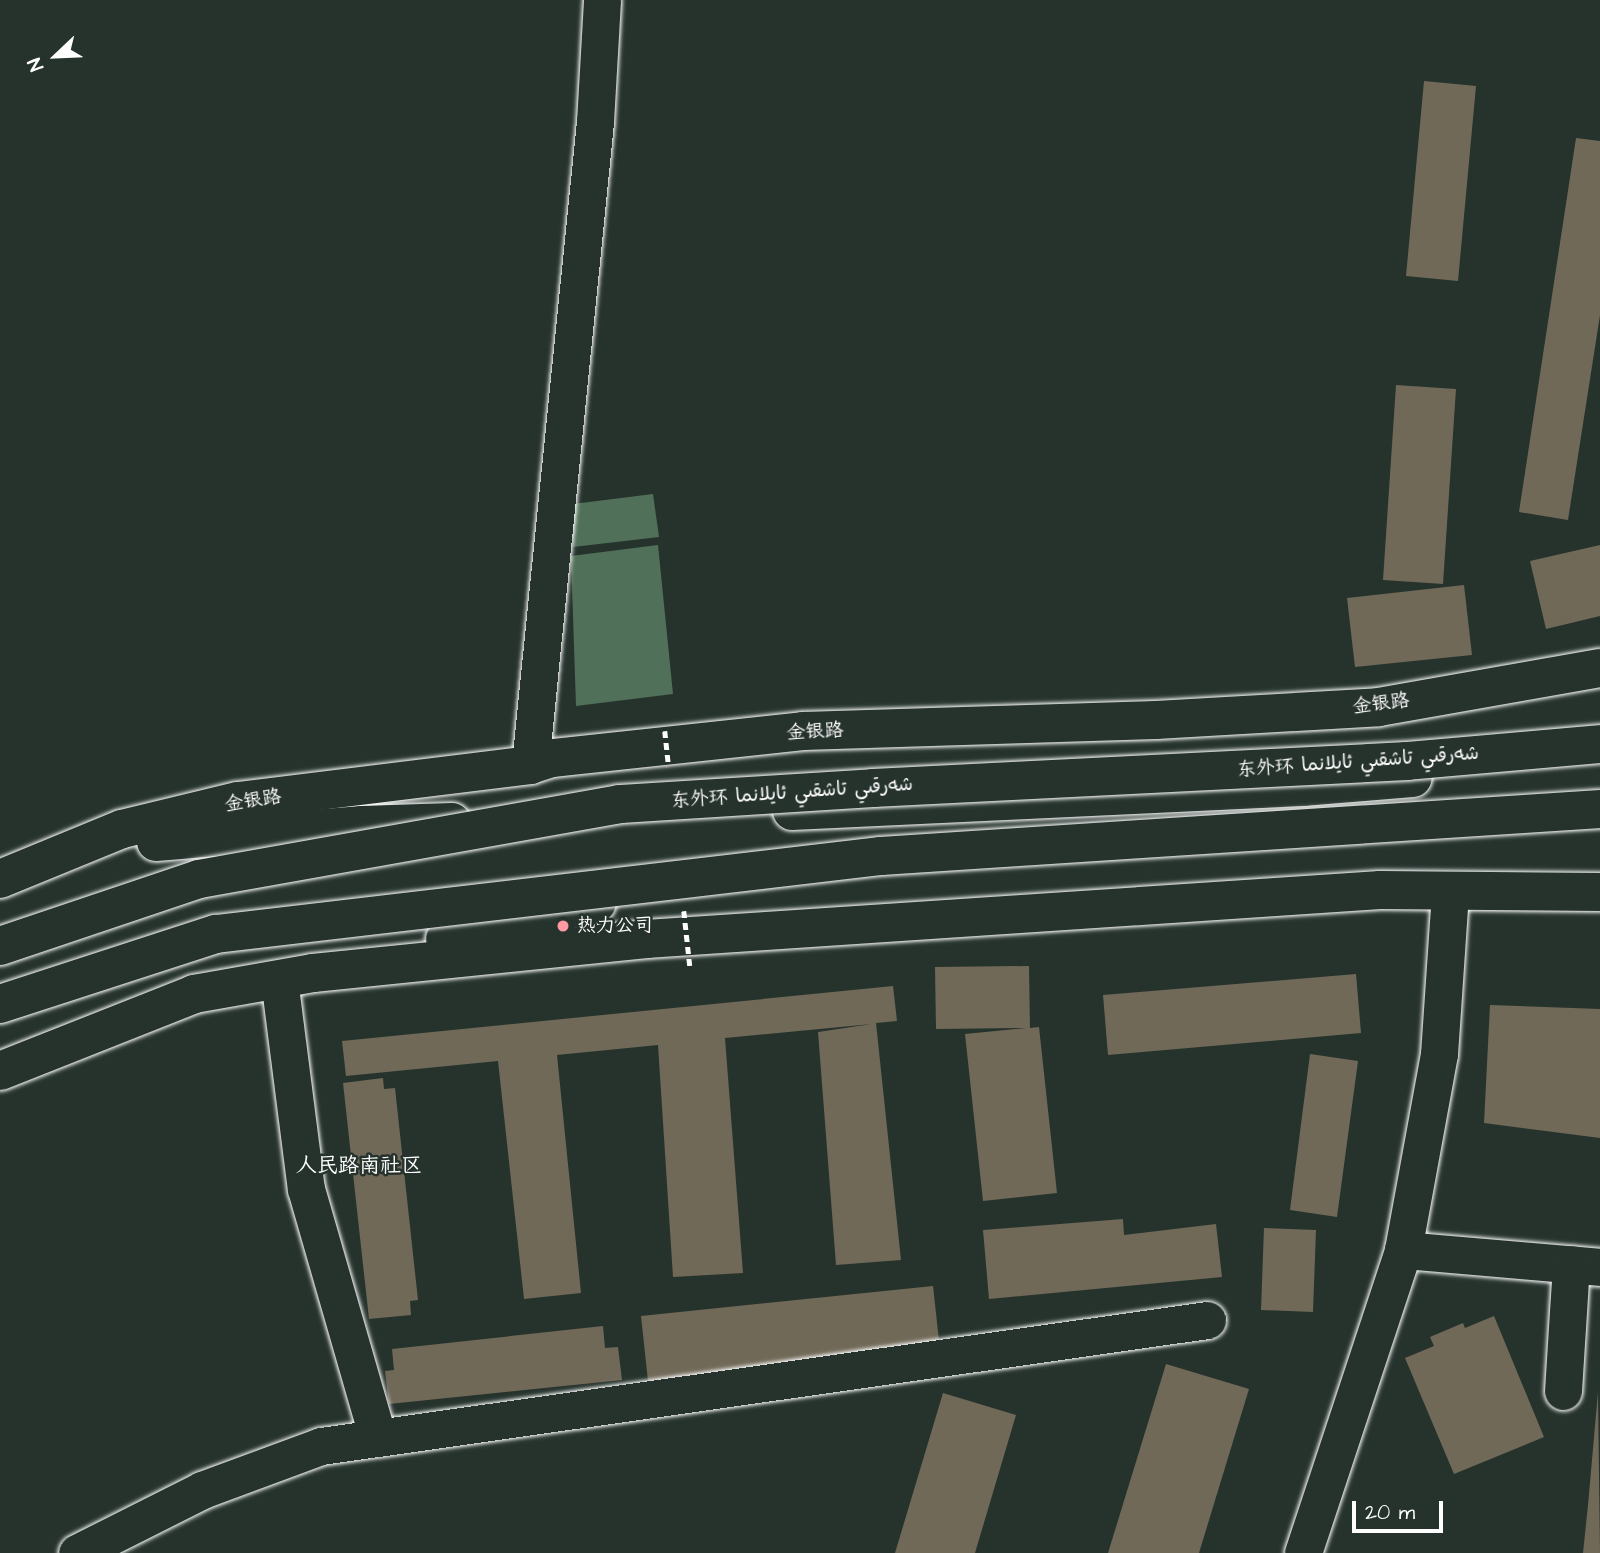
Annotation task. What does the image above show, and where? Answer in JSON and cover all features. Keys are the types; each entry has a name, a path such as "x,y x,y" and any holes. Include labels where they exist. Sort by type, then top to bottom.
{"main road":[{"name":"金银路","path":"0,879 122,829 238,801 530,765 552,758 803,731 1156,720 1379,707 1600,668"},
{"name":"东外环 شەرقىي تاشقىي ئايلانما","path":"0,946 199,879 620,804 873,788 1407,761 1600,744"},
{"name":"金银路","path":"40,862 169,839 362,825 908,807 1303,787 1600,763"},
{"path":"279,979 592,904 774,877 1237,820 1600,791"},
{"path":"0,1004 216,934 881,856 1600,809"},
{"path":"0,1071 194,994 313,973 646,939 1380,890 1600,892"}],"lane":[{"path":"530,765 595,122 602,0"},
{"path":"1303,1553 1403,1250 1439,1054 1450,891"},
{"path":"279,979 306,1189 378,1438"},
{"path":"1403,1250 1585,1265 1563,1391"},
{"path":"77,1553 202,1490 321,1446 1207,1320"}],"green space":[{"path":"653,494 659,537 573,547 573,504"},
{"path":"658,545 673,694 576,706 571,556"}],"building":[{"path":"1424,81 1476,86 1458,281 1406,276"},
{"path":"1576,138 1600,141 1600,315 1568,520 1519,512"},
{"path":"1396,385 1456,389 1443,584 1383,580"},
{"path":"1600,545 1600,616 1546,629 1530,561"},
{"path":"1464,585 1472,655 1355,667 1347,598"},
{"path":"1029,966 1030,1028 1039,1027 1057,1193 983,1201 965,1034 1026,1028 936,1029 935,967"},
{"path":"1356,974 1361,1033 1108,1055 1103,995"},
{"path":"893,986 897,1021 876,1023 901,1260 836,1265 818,1032 872,1024 725,1038 743,1273 673,1277 658,1045 557,1055 581,1293 524,1299 498,1061 346,1076 342,1041"},
{"path":"1490,1005 1600,1009 1600,1138 1484,1123"},
{"path":"1310,1054 1358,1061 1337,1217 1290,1210"},
{"path":"383,1078 384,1089 395,1088 418,1300 410,1301 411,1315 369,1319 343,1083"},
{"path":"1123,1219 1124,1235 1216,1224 1222,1277 989,1299 983,1230"},
{"path":"1264,1228 1316,1230 1313,1312 1261,1310"},
{"path":"933,1286 940,1350 648,1381 641,1316"},
{"path":"1494,1316 1544,1437 1454,1474 1405,1358 1434,1346 1430,1337 1463,1323 1465,1328"},
{"path":"603,1326 605,1348 618,1347 622,1380 389,1404 385,1371 394,1370 392,1349"},
{"path":"1166,1364 1249,1389 1199,1553 1108,1553"},
{"path":"1598,1392 1600,1553 1583,1553 1588,1505"},
{"path":"943,1393 1016,1415 975,1553 895,1553"}],"place":[{"name":"热力公司","path":"563,926"}],"district":[{"name":"人民路南社区","path":"359,1166"}]}
